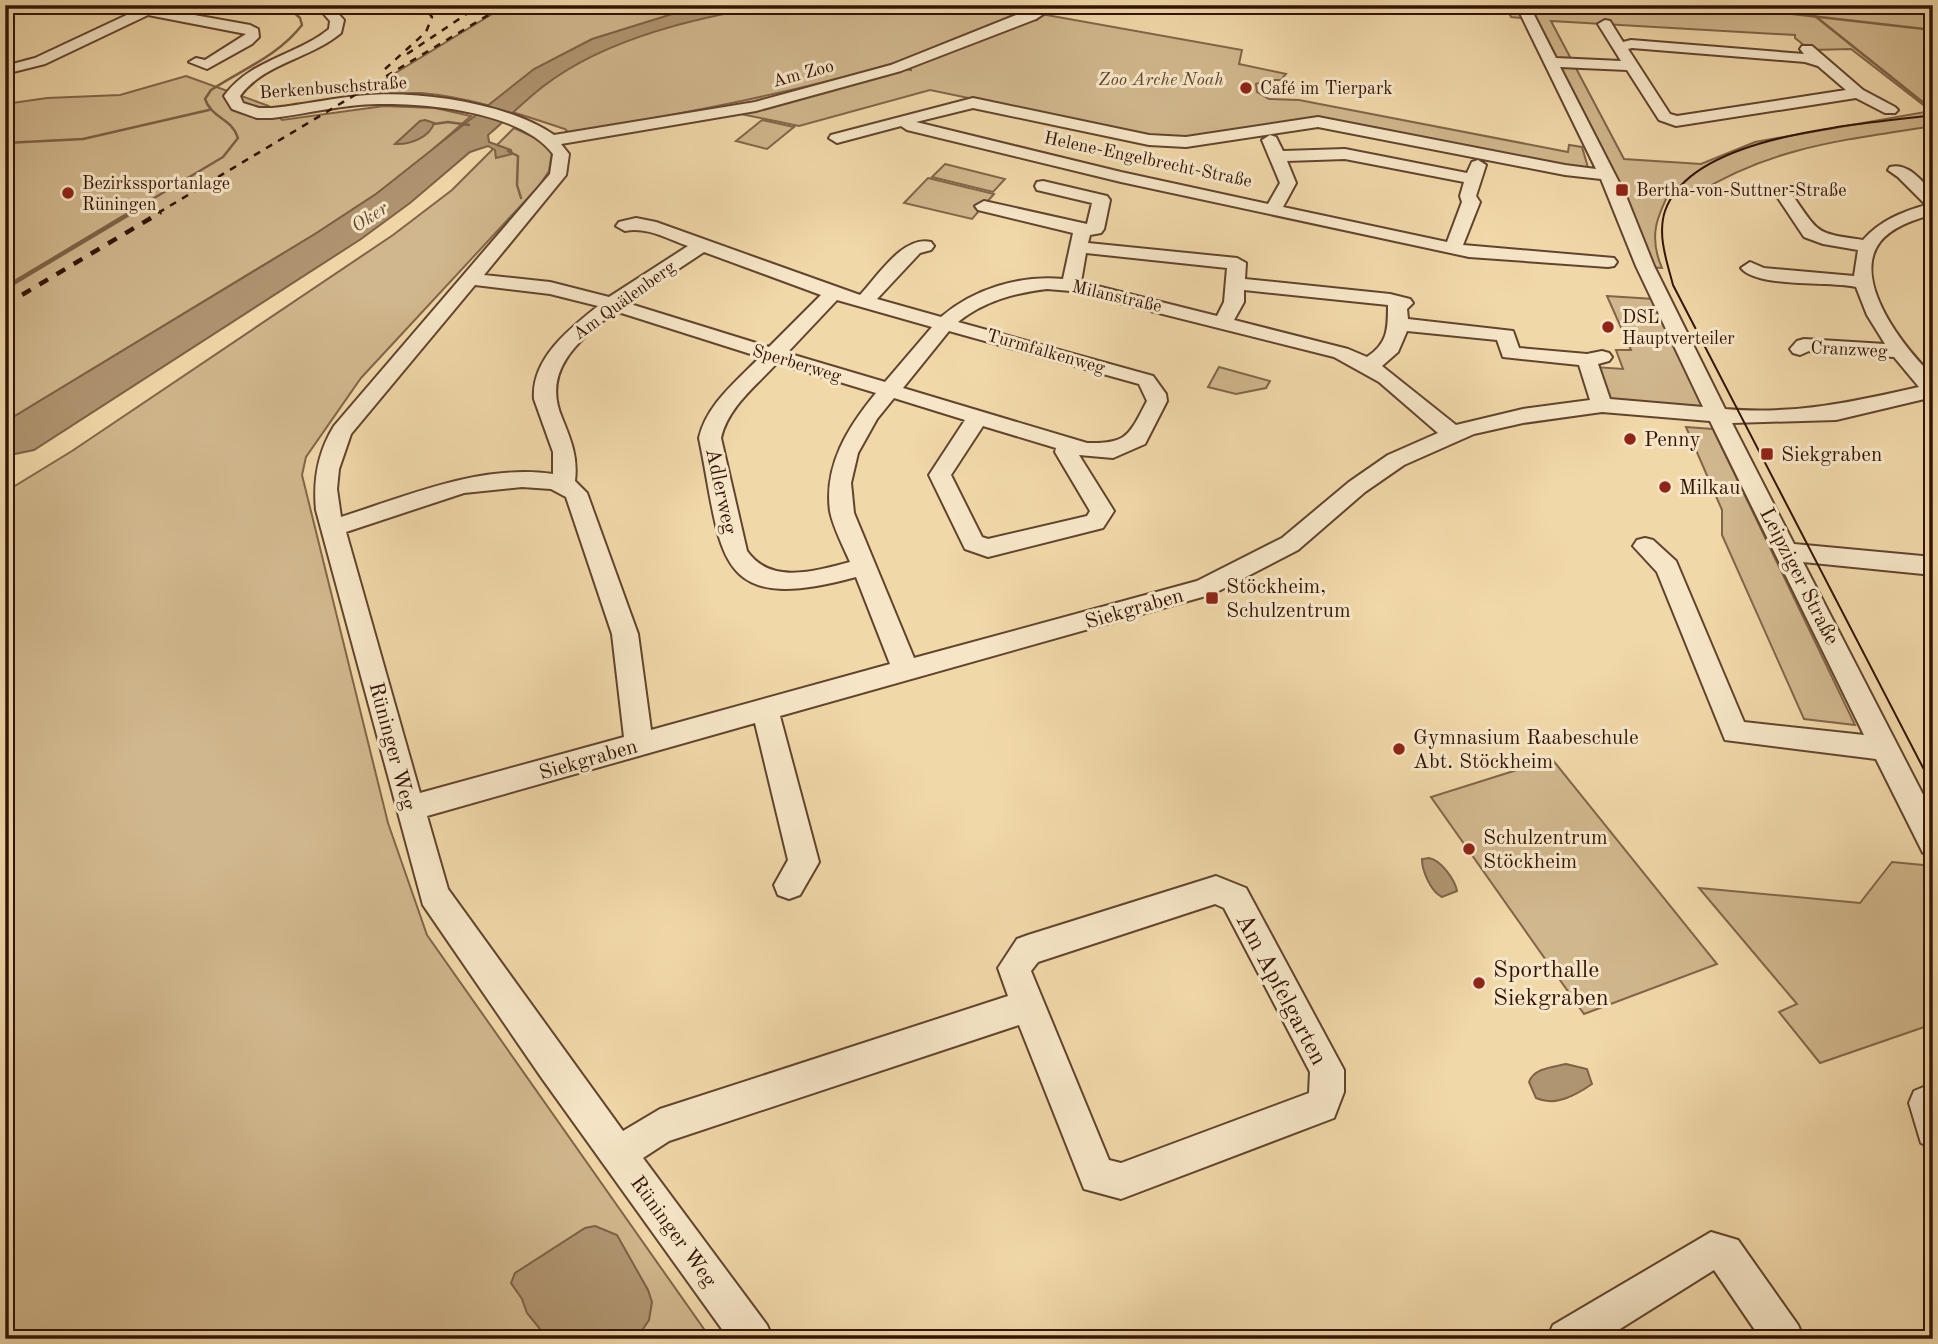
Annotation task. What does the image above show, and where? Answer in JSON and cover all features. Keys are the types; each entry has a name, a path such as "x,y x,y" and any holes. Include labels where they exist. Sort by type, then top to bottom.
{"street":[{"name":"Berkenbuschstraße","path":"321,5 337,20 336,30 323,40 242,83 232,96 237,106 257,113 272,113 359,101 424,100 466,108 519,123 554,140"},
{"name":"Am Zoo","path":"554,140 756,106 897,68 1020,20 1051,5"},
{"name":"Leipziger Straße","path":"1522,5 1608,176 1645,265 1717,415 1933,844"},
{"path":"5,70 40,61 153,8 253,32 247,41 207,65 196,62"},
{"path":"1605,24 1664,117 1676,121 1739,105 1858,93"},
{"path":"1621,47 1631,44 1699,48 1806,58 1819,62"},
{"path":"1699,48 1713,68"},
{"path":"1806,48 1858,93 1890,110"},
{"path":"1550,62 1634,66"},
{"path":"1795,84 1816,99"},
{"path":"837,138 973,103 1149,140 1186,142 1318,122 1608,176"},
{"name":"Helene-Engelbrecht-Straße","path":"903,121 913,127 1121,177 1453,248 1488,254 1608,262"},
{"path":"1264,129 1289,183 1274,208"},
{"name":"Rüninger Weg","path":"554,140 563,158 558,175 361,405 337,441 330,456 325,483 332,528 435,895 753,1339"},
{"path":"1121,177 1149,140"},
{"path":"1453,248 1471,202 1468,196 1482,153"},
{"path":"1277,156 1345,154 1473,180"},
{"path":"1896,170 1904,173 1933,202"},
{"path":"1043,186 1101,200 1096,229 1081,239 1071,285"},
{"path":"1789,191 1784,195 1810,233 1823,239 1869,246"},
{"path":"984,206 1081,239 1237,263 1234,302 1223,322"},
{"path":"1933,208 1891,225 1876,235 1861,265 1862,283 1870,306 1914,370 1933,389"},
{"name":"Turmfalkenweg","path":"625,226 636,223 650,226 833,293 1146,380 1156,394 1155,409 1137,439 1123,448"},
{"name":"Am Quälenberg","path":"563,483 566,460 545,400 545,378 553,359 567,341 613,304 702,245"},
{"path":"865,301 914,249 926,246"},
{"path":"1750,268 1760,273 1844,279 1862,283"},
{"name":"Sperberweg","path":"470,279 550,288 613,304 1068,444 1094,451 1123,448"},
{"name":"Milanstraße","path":"906,671 842,513 840,483 853,438 889,391 945,323 967,305 996,292 1032,284 1071,285 1341,353 1368,365 1393,381 1452,433"},
{"path":"1236,284 1403,303 1397,306 1399,324 1390,350 1368,365"},
{"name":"Adlerweg","path":"833,293 727,403 711,430 712,448 735,553 741,564 750,572 761,578 784,583 862,567"},
{"path":"1399,324 1506,335 1510,353 1595,359 1602,405"},
{"name":"Cranzweg","path":"1800,349 1804,345 1900,351"},
{"name":"Siekgraben","path":"410,808 1204,588 1290,544 1374,474 1416,449 1452,433 1523,415 1602,405 1761,418 1826,414 1933,389"},
{"path":"978,417 940,475 973,543 978,547 988,548 1055,532 1095,522 1100,517 1102,511 1066,452 1068,444"},
{"path":"332,528 462,486 520,481 563,483 576,493 625,634 639,745"},
{"path":"1645,546 1667,567 1735,732 1886,748"},
{"path":"1788,552 1933,566"},
{"path":"765,710 804,862 789,884"},
{"name":"Am Apfelgarten","path":"1216,890 1235,898 1327,1070 1327,1092 1322,1106 1121,1181 1097,1176 1028,1006 1014,968 1028,950 1216,890"},
{"path":"618,1154 660,1126 1028,1006"},
{"path":"1567,1339 1711,1251 1725,1253 1784,1339"}],"green space":[{"path":"507,5 1045,5 930,52 851,75 731,103 570,134 565,129 458,98 413,93 356,97"},
{"path":"1505,5 1933,5 1933,126 1840,141 1782,155 1725,178 1696,194 1672,187 1656,226 1656,246 1662,268 1646,267 1531,19 1511,17","holes":["1551,21 1795,35 1795,38 1810,50 1851,49 1931,111 1755,142 1701,164 1624,159"]},
{"name":"Zoo Arche Noah","path":"1041,14 1242,50 1239,64 1286,74 1281,80 1267,80 1256,84 1257,92 1269,99 1299,100 1568,152 1569,145 1582,147 1589,171 1326,121 1166,139 930,90 799,126 731,112 904,69 911,70 911,65 1027,21 1037,20"},
{"path":"186,76 269,106 282,120 384,106 435,108 471,116 408,171 376,194 315,234 5,422 5,104 47,98 120,95"},
{"path":"762,120 794,127 767,149 736,141"},
{"path":"514,128 542,141 552,152 549,171 539,186 361,378 306,457 302,475 388,823 427,935 711,1339 5,1339 5,492 72,451 393,235 452,190"},
{"path":"945,164 1005,179 993,192 932,177"},
{"path":"928,178 994,194 972,219 904,203"},
{"path":"1607,296 1654,299 1709,410 1609,403 1595,367 1623,369 1616,350 1631,350"},
{"path":"1219,367 1270,381 1266,388 1236,394 1208,387"},
{"path":"1686,427 1713,429 1855,725 1804,719 1722,535 1722,510"},
{"path":"1552,759 1717,964 1584,1014 1431,797"},
{"path":"1892,862 1933,866 1933,1024 1820,1063 1779,1012 1797,1004 1699,888 1860,903"}],"water":[{"name":"Oker","path":"701,5 773,5 714,16 654,32 596,54 570,69 538,91 488,135 489,142 511,150 512,154 496,158 495,150 488,146 470,152 410,203 361,239 34,450 5,456 5,422 315,234 376,194 534,69 592,39"},
{"path":"420,121 434,123 424,136 395,144"},
{"path":"1429,858 1447,871 1457,891 1442,897 1434,891 1422,864 1422,859"},
{"path":"1566,1064 1587,1069 1592,1084 1572,1096 1558,1100 1536,1098 1529,1082 1531,1077 1545,1069"},
{"path":"595,1226 617,1235 648,1290 652,1302 649,1320 636,1339 548,1339 527,1313 522,1299 511,1283 515,1273 585,1228"}],"waterway":[{"path":"129,213 223,157 238,138 231,126 212,111 205,99 211,90 260,61 293,36 302,25 300,18 286,5"},
{"path":"1715,5 1816,17"},
{"path":"1816,17 1933,30"},
{"path":"1816,17 1930,108"},
{"path":"5,143 83,139 209,110"},
{"path":"434,124 448,122 469,125"},
{"path":"508,151 518,156 517,185 521,198"},
{"path":"5,288 132,212"}],"tram line":[{"path":"1933,115 1824,129 1743,149 1708,164 1681,185 1665,211 1662,229 1673,285 1933,787"}],"railway":[{"path":"385,69 426,32 432,17 423,5"},
{"path":"407,54 480,5"},
{"path":"158,213 505,5"},
{"path":"5,305 161,212"}],"place":[{"name":"Café im Tierpark","path":"1246,88"},
{"name":"Bertha-von-Suttner-Straße","path":"1622,190"},
{"name":"Bezirkssportanlage Rüningen","path":"68,193"},
{"name":"DSL Hauptverteiler","path":"1608,327"},
{"name":"Penny","path":"1630,439"},
{"name":"Siekgraben","path":"1767,454"},
{"name":"Milkau","path":"1665,487"},
{"name":"Stöckheim, Schulzentrum","path":"1212,598"},
{"name":"Gymnasium Raabeschule Abt. Stöckheim","path":"1399,749"},
{"name":"Schulzentrum Stöckheim","path":"1469,849"},
{"name":"Sporthalle Siekgraben","path":"1479,983"}]}
